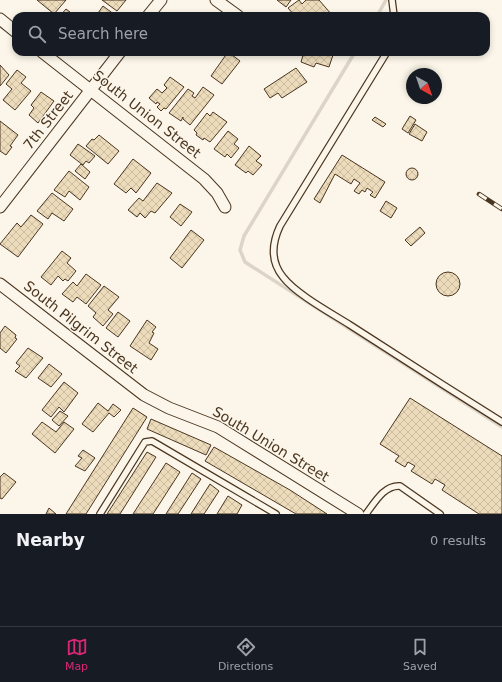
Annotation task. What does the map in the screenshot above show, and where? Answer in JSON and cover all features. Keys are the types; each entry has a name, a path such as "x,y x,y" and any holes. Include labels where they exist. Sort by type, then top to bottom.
{"street":[{"path":"151,12 161,0"},
{"path":"216,0 232,12"},
{"path":"0,19 12,29"},
{"name":"South Union Street","path":"47,56 204,179 217,193 225,207"},
{"name":"7th Street","path":"0,207 117,56"},
{"name":"South Pilgrim Street","path":"0,284 144,395"},
{"name":"South Union Street","path":"144,395 169,408 218,427 358,514"}],"lane":[{"path":"392,0 394,12"},
{"path":"385,56 280,226 274,240 274,257 278,270 289,284 321,306 502,422"},
{"path":"100,514 145,442 152,441 276,514"},
{"path":"366,514 386,490 394,486 400,486 440,514"}],"building":[{"path":"37,0 66,0 56,12 52,12"},
{"path":"102,0 126,0 117,11"},
{"path":"277,0 291,0 286,7"},
{"path":"299,0 302,4 306,0 319,0 329,12 292,12 288,8"},
{"path":"103,6 111,12 99,12"},
{"path":"225,56 233,56 240,61 222,84 211,76"},
{"path":"303,56 333,56 329,67 316,63 314,67 301,62"},
{"path":"0,65 9,75 0,86"},
{"path":"296,68 307,82 282,98 278,93 270,98 264,89"},
{"path":"17,70 26,77 21,83 31,91 15,110 3,100 12,89 6,84"},
{"path":"170,77 184,87 166,109 164,108 161,111 157,107 160,104 157,102 156,104 149,98 157,89 162,93 167,88 164,85"},
{"path":"203,87 214,95 190,125 183,119 183,117 181,121 169,113 188,89 194,93 192,96 195,98"},
{"path":"41,92 54,101 38,123 29,115 34,108 31,105"},
{"path":"213,112 227,122 210,142 204,138 203,140 196,135 197,133 194,130 207,113 210,116"},
{"path":"410,116 416,120 408,133 402,129"},
{"path":"375,117 386,124 383,127 372,120"},
{"path":"0,121 18,135 10,146 12,147 6,155 0,151"},
{"path":"415,124 427,132 422,141 409,134"},
{"path":"228,131 238,139 234,144 239,148 231,158 227,154 225,157 214,149"},
{"path":"99,135 119,151 108,164 86,146 92,139 94,140"},
{"path":"78,144 95,156 89,163 86,161 83,165 70,155"},
{"path":"249,146 261,156 256,161 262,165 253,175 248,171 246,173 235,165"},
{"path":"342,155 385,182 375,198 370,195 373,192 367,188 365,192 362,190 359,194 354,191 360,183 354,179 351,184 335,174 320,203 314,199"},
{"path":"133,159 151,173 136,193 131,188 126,193 114,184"},
{"path":"81,164 90,172 85,179 75,171"},
{"path":"412,168 416,170 418,174 416,178 412,180 408,178 406,174 408,170"},
{"path":"69,171 89,187 80,200 69,191 65,197 54,190"},
{"path":"157,183 172,193 155,213 151,211 145,218 140,213 137,217 128,210 139,198 143,201"},
{"path":"52,193 73,209 64,221 52,213 48,219 37,211"},
{"path":"386,201 397,208 391,218 380,211"},
{"path":"180,204 192,212 181,226 170,217"},
{"path":"31,215 43,224 18,257 0,244 17,223 21,227"},
{"path":"420,227 425,233 411,246 405,240"},
{"path":"191,230 204,240 182,268 170,258"},
{"path":"62,251 71,258 67,263 76,271 68,281 65,279 63,281 58,276 51,285 41,277"},
{"path":"448,272 456,276 460,284 456,292 448,296 440,292 436,284 440,276"},
{"path":"86,274 101,285 86,304 77,297 73,302 62,294 73,282 77,286"},
{"path":"104,286 119,297 108,310 113,314 103,326 93,317 96,313 88,306"},
{"path":"118,312 130,321 118,337 106,328"},
{"path":"147,320 156,327 152,332 154,333 149,343 158,349 151,360 130,346"},
{"path":"5,326 16,335 15,338 17,339 6,353 0,348 0,333"},
{"path":"28,348 43,358 26,378 15,371 20,366 16,363"},
{"path":"49,364 62,374 51,387 38,378"},
{"path":"64,382 78,393 64,412 59,407 51,417 42,410"},
{"path":"410,398 502,456 502,514 479,514 442,490 445,485 435,479 432,484 411,471 415,466 408,462 405,467 395,461 399,456 380,444"},
{"path":"98,403 108,411 113,404 121,410 114,417 109,413 93,432 82,424"},
{"path":"133,408 147,417 86,514 66,514"},
{"path":"60,411 68,416 59,426 52,420"},
{"path":"151,419 211,445 206,455 147,429"},
{"path":"42,422 56,432 64,422 74,429 55,453 32,434"},
{"path":"214,447 290,490 327,514 296,514 205,461"},
{"path":"83,450 95,458 85,471 75,466 82,458 78,456"},
{"path":"147,452 156,457 120,514 107,514"},
{"path":"166,463 180,472 153,514 133,514"},
{"path":"4,473 16,482 2,499 0,498 0,477"},
{"path":"192,473 201,479 178,514 166,514"},
{"path":"210,484 219,491 204,514 191,514"},
{"path":"228,496 242,505 237,514 217,514"},
{"path":"49,508 56,514 46,514"}],"waterway":[{"path":"379,12 386,0"},
{"path":"353,56 244,236 240,250 245,262 502,427"}],"railway":[{"path":"479,194 502,209"}]}
